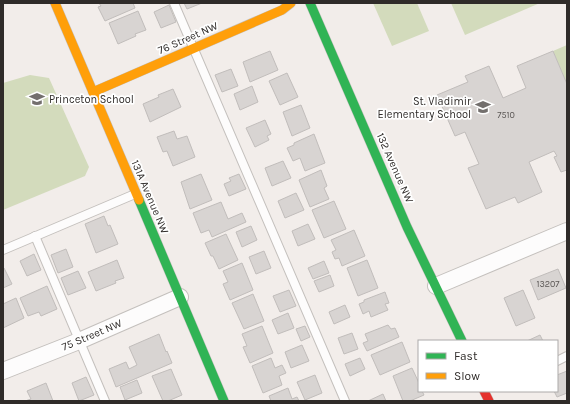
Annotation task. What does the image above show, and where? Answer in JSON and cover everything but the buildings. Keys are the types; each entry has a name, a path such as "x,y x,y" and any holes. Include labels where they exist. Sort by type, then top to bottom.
{"street":[{"name":"131A Avenue NW","path":"55,3 224,401"},
{"name":"76 Street NW","path":"93,92 282,10 291,3"},
{"name":"132 Avenue NW","path":"310,3 407,227 462,340"},
{"path":"436,286 567,231"},
{"name":"75 Street NW","path":"3,372 180,297"}],"lane":[{"path":"174,3 345,401"},
{"path":"3,250 135,194"},
{"path":"35,236 105,401"},
{"path":"558,360 567,356"}],"green space":[{"path":"373,3 417,3 429,31 392,46"},
{"path":"451,3 540,3 465,35"},
{"path":"567,45 567,84 553,51"},
{"path":"30,75 49,78 89,167 85,176 3,210 3,83"}],"traffic: fast":[{"path":"310,3 407,227 462,340"},
{"path":"139,200 224,401"}],"traffic: slow":[{"path":"55,3 139,200"},
{"path":"93,92 282,10 291,3"}],"traffic: jam":[{"path":"484,392 489,401"}],"place":[{"name":"Princeton School","path":"37,99"},
{"name":"St. Vladimir Elementary School","path":"483,107"}]}
